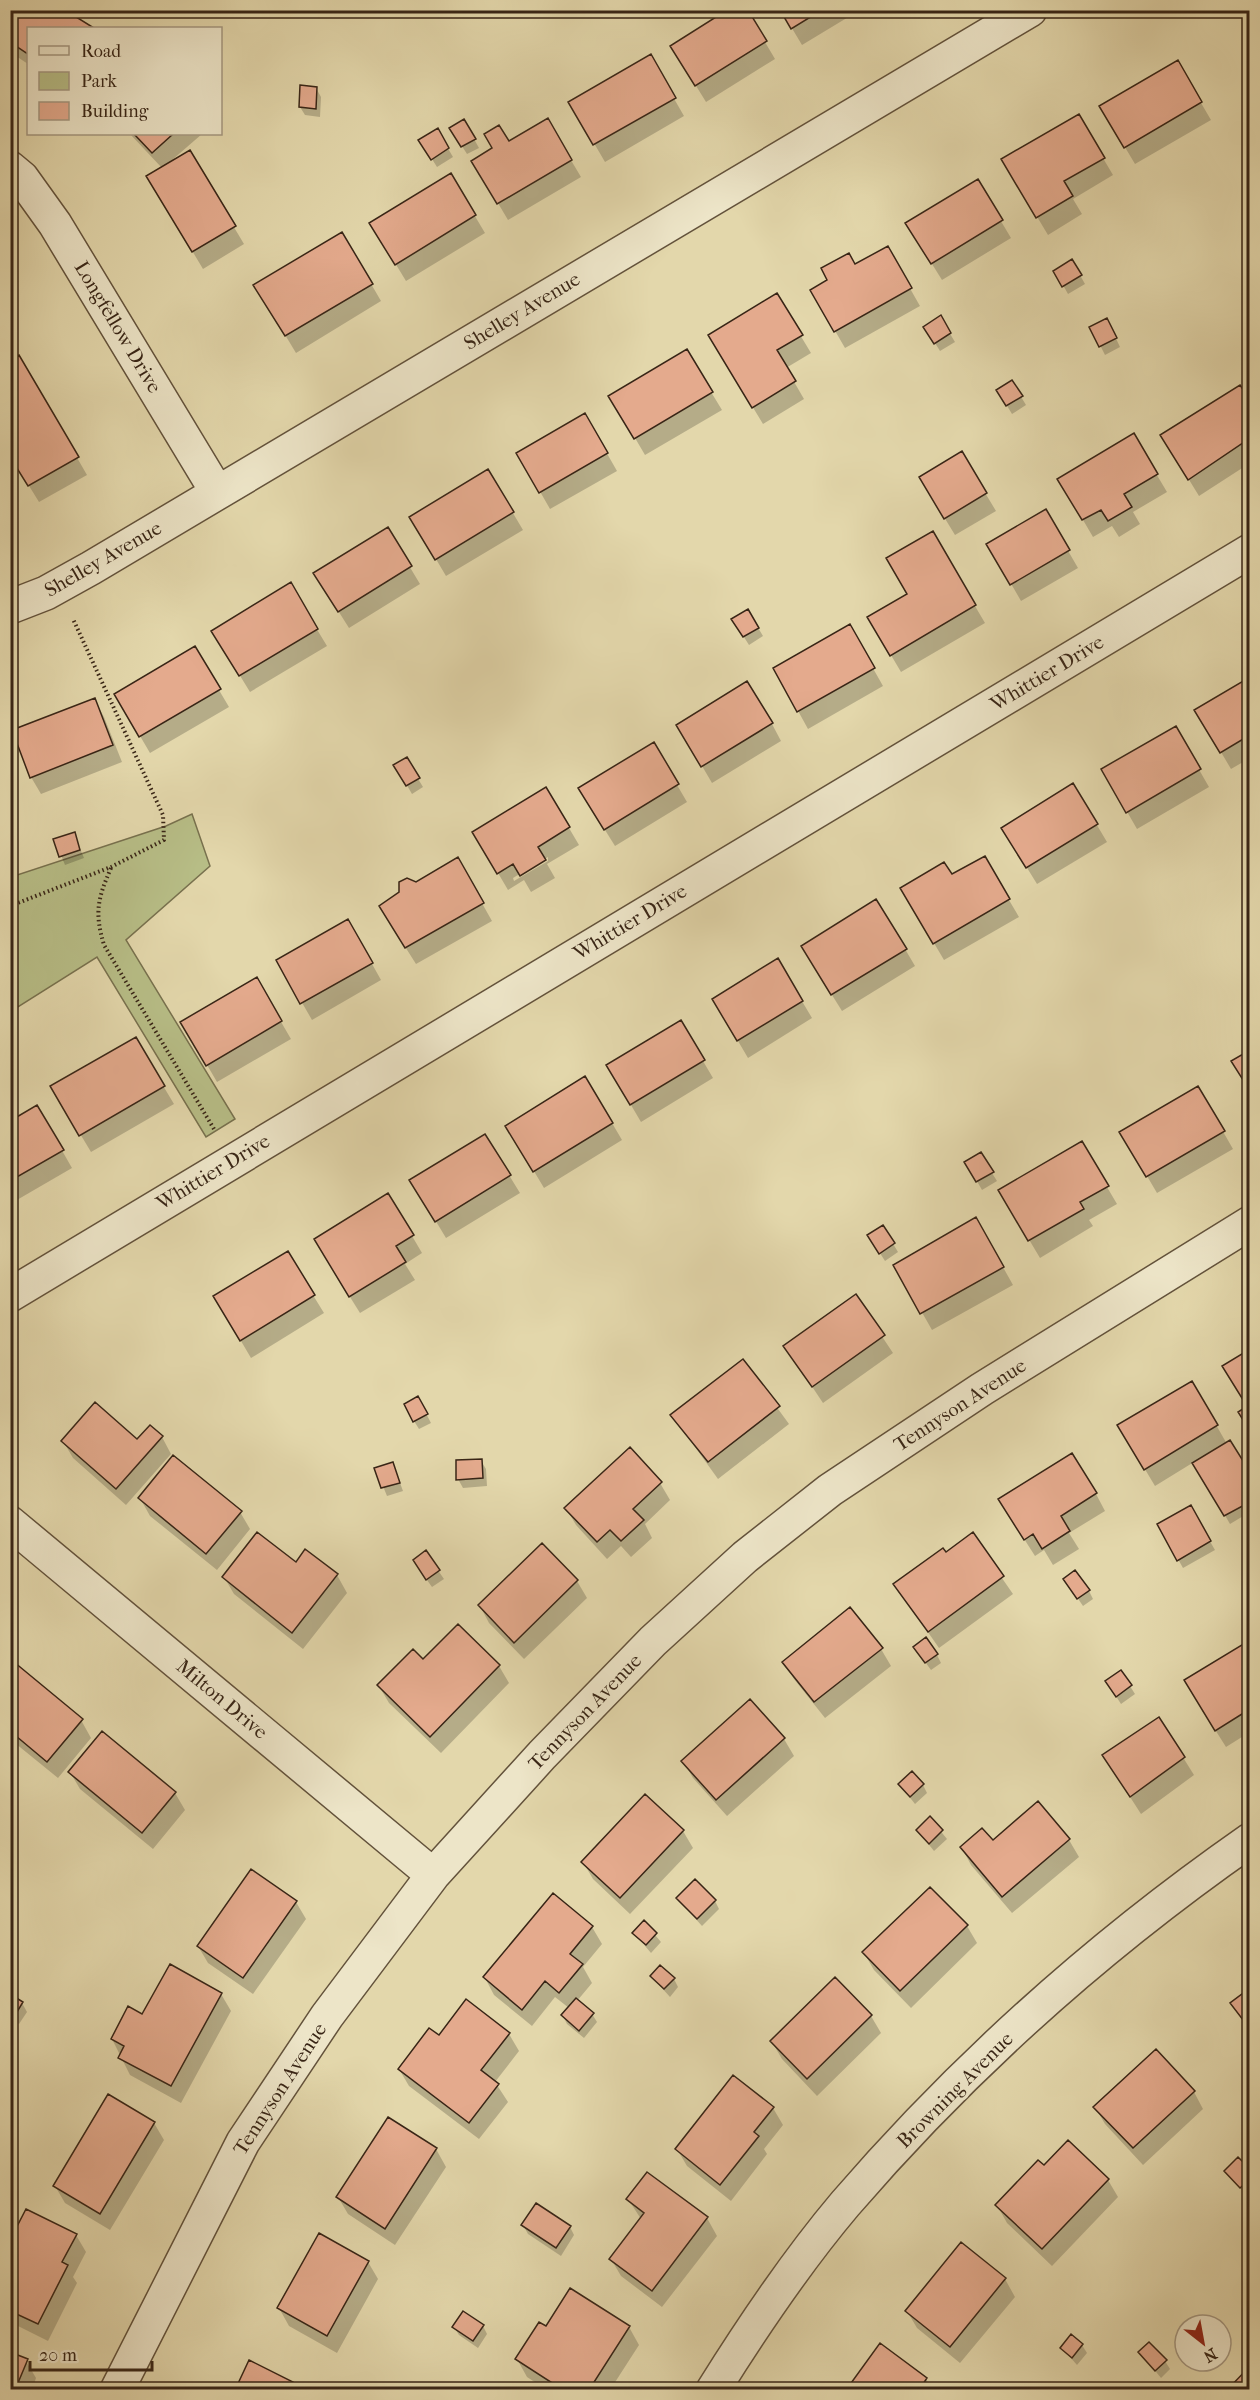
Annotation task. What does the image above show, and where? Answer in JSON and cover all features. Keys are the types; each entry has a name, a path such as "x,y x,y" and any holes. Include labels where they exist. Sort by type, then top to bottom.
{"street":[{"name":"Shelley Avenue","path":"10,607 58,586 1030,10"},
{"name":"Longfellow Drive","path":"10,168 22,178 55,224 217,492"},
{"name":"Whittier Drive","path":"10,1295 1250,551"},
{"name":"Tennyson Avenue","path":"117,2390 243,2142 327,2016 433,1875 542,1755 653,1641 745,1557 830,1490 982,1389 1250,1223"},
{"name":"Milton Drive","path":"10,1523 433,1875"},
{"name":"Browning Avenue","path":"713,2390 750,2332 844,2205 934,2108 1031,2013 1126,1933 1250,1840"}],"path":[{"path":"10,906 111,867 164,840 163,815 58,586"},
{"path":"111,867 98,897 97,922 104,945 233,1160"}],"green space":[{"path":"192,814 210,866 126,940 235,1119 206,1137 97,957 10,1012 11,877 166,826"}],"building":[{"path":"10,10 65,10 92,27 27,27 27,53 10,42"},
{"path":"727,10 748,10 767,41 695,86 670,46"},
{"path":"780,10 822,10 791,29"},
{"path":"651,54 676,98 593,145 568,102"},
{"path":"1178,60 1202,102 1124,148 1099,106"},
{"path":"300,85 317,87 316,109 299,107"},
{"path":"1079,114 1105,158 1064,181 1073,196 1036,218 1001,159"},
{"path":"548,118 572,160 497,204 471,161 492,148 484,134 499,125 509,141"},
{"path":"464,119 476,139 461,147 449,128"},
{"path":"438,128 449,148 431,160 418,140"},
{"path":"135,135 172,135 152,153"},
{"path":"190,150 236,226 192,252 146,176"},
{"path":"451,173 476,215 395,265 369,223"},
{"path":"978,179 1003,220 931,264 905,223"},
{"path":"342,232 373,284 285,336 253,285"},
{"path":"888,246 912,288 834,332 810,290 827,280 821,268 849,253 855,264"},
{"path":"1072,259 1082,275 1062,287 1053,271"},
{"path":"777,293 803,335 777,350 796,381 752,408 708,335"},
{"path":"941,315 951,333 934,344 923,327"},
{"path":"1107,318 1117,338 1099,347 1089,327"},
{"path":"687,349 713,392 634,439 608,396"},
{"path":"19,355 79,457 28,486 10,457 10,360"},
{"path":"1012,380 1023,396 1006,406 996,390"},
{"path":"1240,385 1250,400 1250,438 1188,480 1160,435"},
{"path":"585,413 608,453 539,493 516,453"},
{"path":"1134,433 1158,474 1124,494 1132,507 1108,521 1101,510 1082,520 1057,479"},
{"path":"962,451 987,493 944,519 919,477"},
{"path":"488,469 514,512 435,560 409,517"},
{"path":"1046,509 1070,550 1010,585 986,544"},
{"path":"388,527 412,566 338,612 313,573"},
{"path":"933,531 976,605 890,656 867,617 907,594 886,558"},
{"path":"291,582 318,629 239,676 211,631"},
{"path":"748,609 759,628 743,637 731,619"},
{"path":"850,624 875,668 797,712 773,668"},
{"path":"195,646 221,689 139,737 114,694"},
{"path":"1250,677 1250,735 1220,753 1194,710"},
{"path":"747,681 773,723 701,767 676,725"},
{"path":"95,698 113,745 30,778 12,730"},
{"path":"1176,726 1201,769 1126,813 1101,769"},
{"path":"654,742 679,784 604,830 578,788"},
{"path":"407,757 420,778 406,786 393,765"},
{"path":"1073,783 1098,824 1026,868 1001,828"},
{"path":"546,787 570,827 538,847 546,860 520,876 513,864 497,874 472,832"},
{"path":"75,832 80,850 59,857 53,839"},
{"path":"985,856 1010,899 933,944 900,888 944,862 952,874"},
{"path":"458,857 484,903 405,948 379,906 399,892 399,882 407,878 416,882"},
{"path":"876,899 907,949 831,995 801,946"},
{"path":"348,919 373,963 300,1004 276,960"},
{"path":"778,958 803,1001 737,1041 712,999"},
{"path":"257,977 282,1021 206,1066 180,1022"},
{"path":"681,1020 705,1060 630,1105 606,1065"},
{"path":"136,1037 165,1086 79,1136 50,1086"},
{"path":"1250,1050 1250,1091 1231,1061"},
{"path":"585,1076 613,1123 533,1172 505,1126"},
{"path":"1198,1086 1225,1131 1146,1177 1119,1132"},
{"path":"37,1105 64,1150 10,1181 10,1121"},
{"path":"485,1134 511,1175 435,1222 409,1180"},
{"path":"1082,1141 1109,1186 1080,1202 1084,1209 1028,1241 998,1190"},
{"path":"981,1152 994,1172 976,1182 964,1162"},
{"path":"388,1193 414,1235 396,1246 406,1262 349,1297 314,1239"},
{"path":"976,1217 1004,1267 920,1314 893,1265"},
{"path":"883,1225 895,1243 879,1254 867,1235"},
{"path":"288,1251 315,1295 240,1341 213,1296"},
{"path":"856,1294 885,1335 812,1387 783,1346"},
{"path":"1250,1349 1250,1401 1245,1403 1222,1366"},
{"path":"743,1359 780,1406 708,1462 670,1415"},
{"path":"1192,1381 1218,1425 1144,1470 1117,1425"},
{"path":"418,1396 428,1414 413,1422 404,1404"},
{"path":"95,1402 137,1439 150,1425 163,1436 116,1489 61,1441"},
{"path":"1250,1406 1250,1431 1238,1412"},
{"path":"1230,1440 1250,1472 1250,1502 1224,1516 1192,1463"},
{"path":"630,1447 662,1482 633,1509 644,1520 621,1541 610,1530 597,1542 564,1508"},
{"path":"1072,1453 1097,1493 1061,1516 1070,1531 1042,1549 1033,1534 1024,1540 998,1499"},
{"path":"173,1455 242,1511 206,1554 138,1498"},
{"path":"482,1459 483,1478 456,1480 456,1460"},
{"path":"393,1462 400,1483 381,1488 374,1468"},
{"path":"1191,1505 1211,1541 1177,1561 1157,1524"},
{"path":"257,1532 296,1562 305,1549 338,1574 292,1633 222,1577"},
{"path":"973,1532 1004,1576 928,1632 893,1584 943,1548 946,1552"},
{"path":"542,1543 578,1580 514,1643 478,1605"},
{"path":"426,1550 440,1570 426,1580 413,1560"},
{"path":"1075,1570 1090,1590 1077,1599 1063,1579"},
{"path":"850,1607 883,1648 814,1702 782,1662"},
{"path":"458,1624 500,1665 430,1737 377,1685 413,1649 423,1659"},
{"path":"926,1637 938,1654 925,1663 913,1647"},
{"path":"1250,1640 1250,1709 1215,1731 1184,1680"},
{"path":"14,1662 83,1719 47,1762 10,1731 10,1667"},
{"path":"1121,1670 1132,1685 1116,1697 1105,1681"},
{"path":"750,1699 785,1738 716,1800 681,1761"},
{"path":"1159,1717 1185,1757 1130,1797 1102,1755"},
{"path":"102,1731 176,1792 142,1833 68,1772"},
{"path":"912,1771 924,1784 910,1797 898,1784"},
{"path":"645,1794 684,1830 620,1898 581,1862"},
{"path":"1038,1801 1070,1839 1002,1897 960,1847 982,1828 993,1840"},
{"path":"930,1816 943,1830 929,1844 916,1830"},
{"path":"251,1869 297,1901 243,1978 197,1946"},
{"path":"695,1879 716,1900 697,1919 676,1898"},
{"path":"930,1887 968,1925 900,1991 862,1952"},
{"path":"553,1893 593,1926 570,1954 583,1964 559,1993 545,1981 522,2010 483,1977"},
{"path":"644,1920 657,1933 646,1945 632,1933"},
{"path":"170,1964 222,1993 171,2086 118,2058 124,2046 111,2039 128,2006 142,2014"},
{"path":"660,1965 675,1978 664,1989 650,1976"},
{"path":"835,1977 872,2015 807,2079 770,2041"},
{"path":"1250,1988 1250,2029 1230,2003"},
{"path":"10,1994 23,2002 14,2017 10,2014"},
{"path":"576,1998 594,2013 579,2031 561,2015"},
{"path":"466,1999 510,2033 481,2070 499,2084 469,2123 398,2069 429,2028 439,2035"},
{"path":"1156,2049 1195,2091 1133,2148 1093,2107"},
{"path":"733,2075 774,2107 754,2132 759,2136 720,2185 675,2149"},
{"path":"108,2094 155,2122 100,2214 53,2186"},
{"path":"388,2117 437,2148 385,2229 336,2197"},
{"path":"1068,2140 1109,2179 1042,2249 995,2205 1038,2160 1044,2165"},
{"path":"1238,2157 1250,2169 1250,2179 1240,2188 1224,2171"},
{"path":"647,2172 708,2217 652,2291 609,2259 644,2213 626,2199"},
{"path":"536,2203 571,2226 556,2248 521,2225"},
{"path":"26,2209 77,2234 62,2262 68,2265 38,2324 10,2311 10,2240"},
{"path":"319,2233 369,2261 327,2336 277,2308"},
{"path":"961,2242 1006,2278 950,2347 905,2311"},
{"path":"570,2288 630,2326 589,2390 563,2390 515,2359 539,2322 546,2326"},
{"path":"463,2311 484,2325 473,2341 452,2327"},
{"path":"1071,2334 1083,2344 1072,2358 1060,2348"},
{"path":"1149,2342 1167,2360 1155,2371 1138,2352"},
{"path":"880,2343 927,2378 919,2390 846,2390"},
{"path":"10,2352 28,2359 15,2390 10,2390"},
{"path":"249,2360 293,2382 289,2390 235,2390"},
{"path":"1250,2366 1250,2390 1227,2390"}]}
